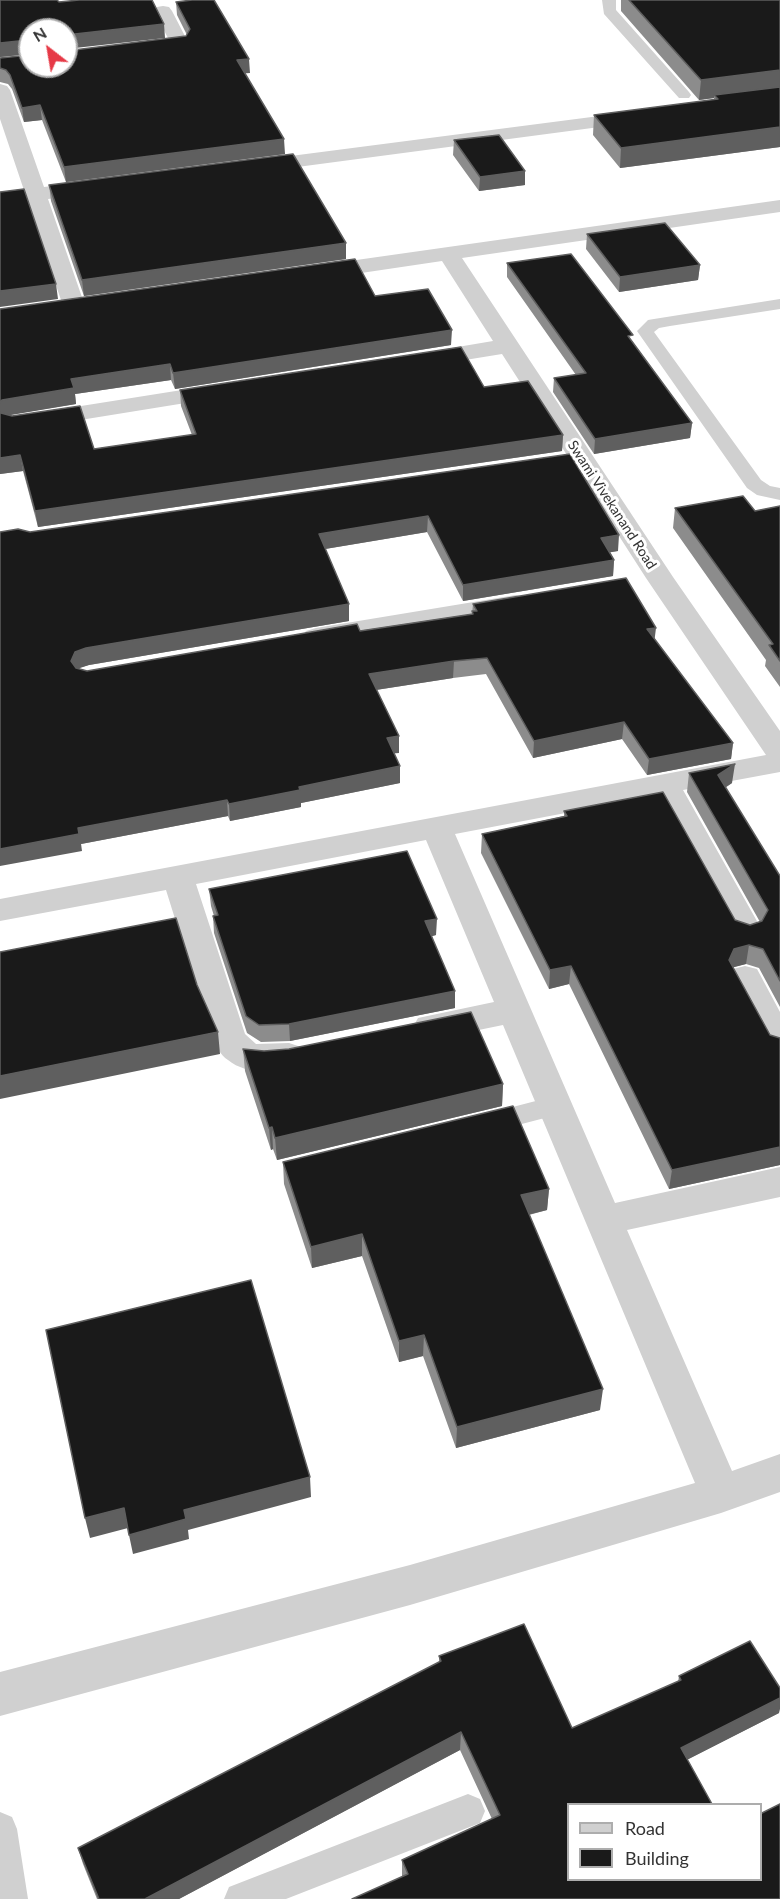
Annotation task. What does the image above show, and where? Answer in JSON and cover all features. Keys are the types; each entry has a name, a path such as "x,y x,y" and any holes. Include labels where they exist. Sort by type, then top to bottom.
{"street":[{"path":"78,56 180,44 163,11"},
{"path":"0,90 36,194 63,308 97,303"},
{"path":"229,170 680,107"},
{"path":"36,194 115,184"},
{"path":"296,275 780,206"},
{"name":"Swami Vivekanand Road","path":"448,254 508,346 570,460 649,580 780,753"},
{"path":"402,363 508,346"},
{"path":"14,423 249,387"},
{"path":"287,642 544,598"},
{"path":"0,910 780,762"},
{"path":"664,784 746,930"},
{"path":"436,827 721,1494"},
{"path":"178,876 229,1037 236,1050 253,1058 290,1056 324,1049"},
{"path":"745,978 780,1044"},
{"path":"402,1033 514,1010"},
{"path":"604,1220 780,1182"},
{"path":"0,1694 410,1585 721,1494 780,1473"}],"lane":[{"path":"609,0 609,11 680,107"},
{"path":"780,304 654,324 645,331 754,483 764,491 780,494"},
{"path":"467,1128 555,1107"},
{"path":"241,1899 468,1811"},
{"path":"0,1829 11,1899"}],"building":[{"path":"0,0 57,0 59,2 152,0 164,24 78,34 78,18 18,18 18,41 0,43"},
{"path":"214,0 249,59 237,60 284,139 64,167 40,105 22,108 10,75 6,70 0,68 0,58 18,56 18,78 78,78 78,50 186,36 190,29 176,2"},
{"path":"629,0 780,0 780,70 701,80"},
{"path":"780,87 780,127 621,148 594,115 718,99 714,95"},
{"path":"499,135 525,171 480,177 454,140"},
{"path":"293,154 346,243 82,280 49,185"},
{"path":"24,189 56,284 0,291 0,192"},
{"path":"665,223 700,265 620,277 587,234"},
{"path":"571,254 633,335 628,336 692,423 595,439 554,378 586,373 507,263"},
{"path":"355,259 375,296 428,289 452,330 173,373 170,364 71,379 74,388 2,400 0,403 0,309"},
{"path":"461,347 484,387 528,381 563,435 35,511 20,455 0,458 0,412 12,416 80,406 94,449 196,434 180,390"},
{"path":"570,454 619,535 601,538 614,560 463,585 428,516 319,534 349,604 86,648 75,652 71,661 76,668 87,671 357,624 360,631 473,614 472,611 477,611 473,604 626,578 656,628 647,629 733,743 649,759 624,722 534,741 487,658 454,661 369,674 399,736 387,738 400,766 229,804 227,800 78,828 79,834 0,849 0,532 18,529 30,532"},
{"path":"743,496 755,511 780,506 780,661 769,645 773,644 675,508"},
{"path":"735,764 718,775 780,876 780,981 763,949 749,945 734,949 729,960 770,1035 780,1038 780,1147 672,1170 571,966 550,970 482,834 567,816 564,811 663,792 735,920 750,925 762,921 768,910 689,773"},
{"path":"407,851 437,919 425,921 455,991 289,1024 259,1025 246,1016 213,916 218,915 209,889"},
{"path":"176,918 197,985 218,1032 0,1076 0,952"},
{"path":"471,1012 503,1084 275,1138 272,1127 269,1128 243,1049 264,1051 289,1049"},
{"path":"513,1106 549,1189 521,1195 603,1389 457,1427 424,1335 399,1341 362,1234 311,1247 283,1162"},
{"path":"251,1280 310,1477 184,1510 186,1519 129,1535 124,1508 85,1518 46,1330"},
{"path":"524,1624 572,1728 681,1680 679,1676 750,1641 780,1688 780,1698 681,1748 711,1803 567,1803 567,1881 762,1881 762,1813 780,1804 780,1899 352,1899 408,1874 402,1860 500,1815 461,1732 145,1899 99,1899 78,1848 441,1661 439,1656"}]}
